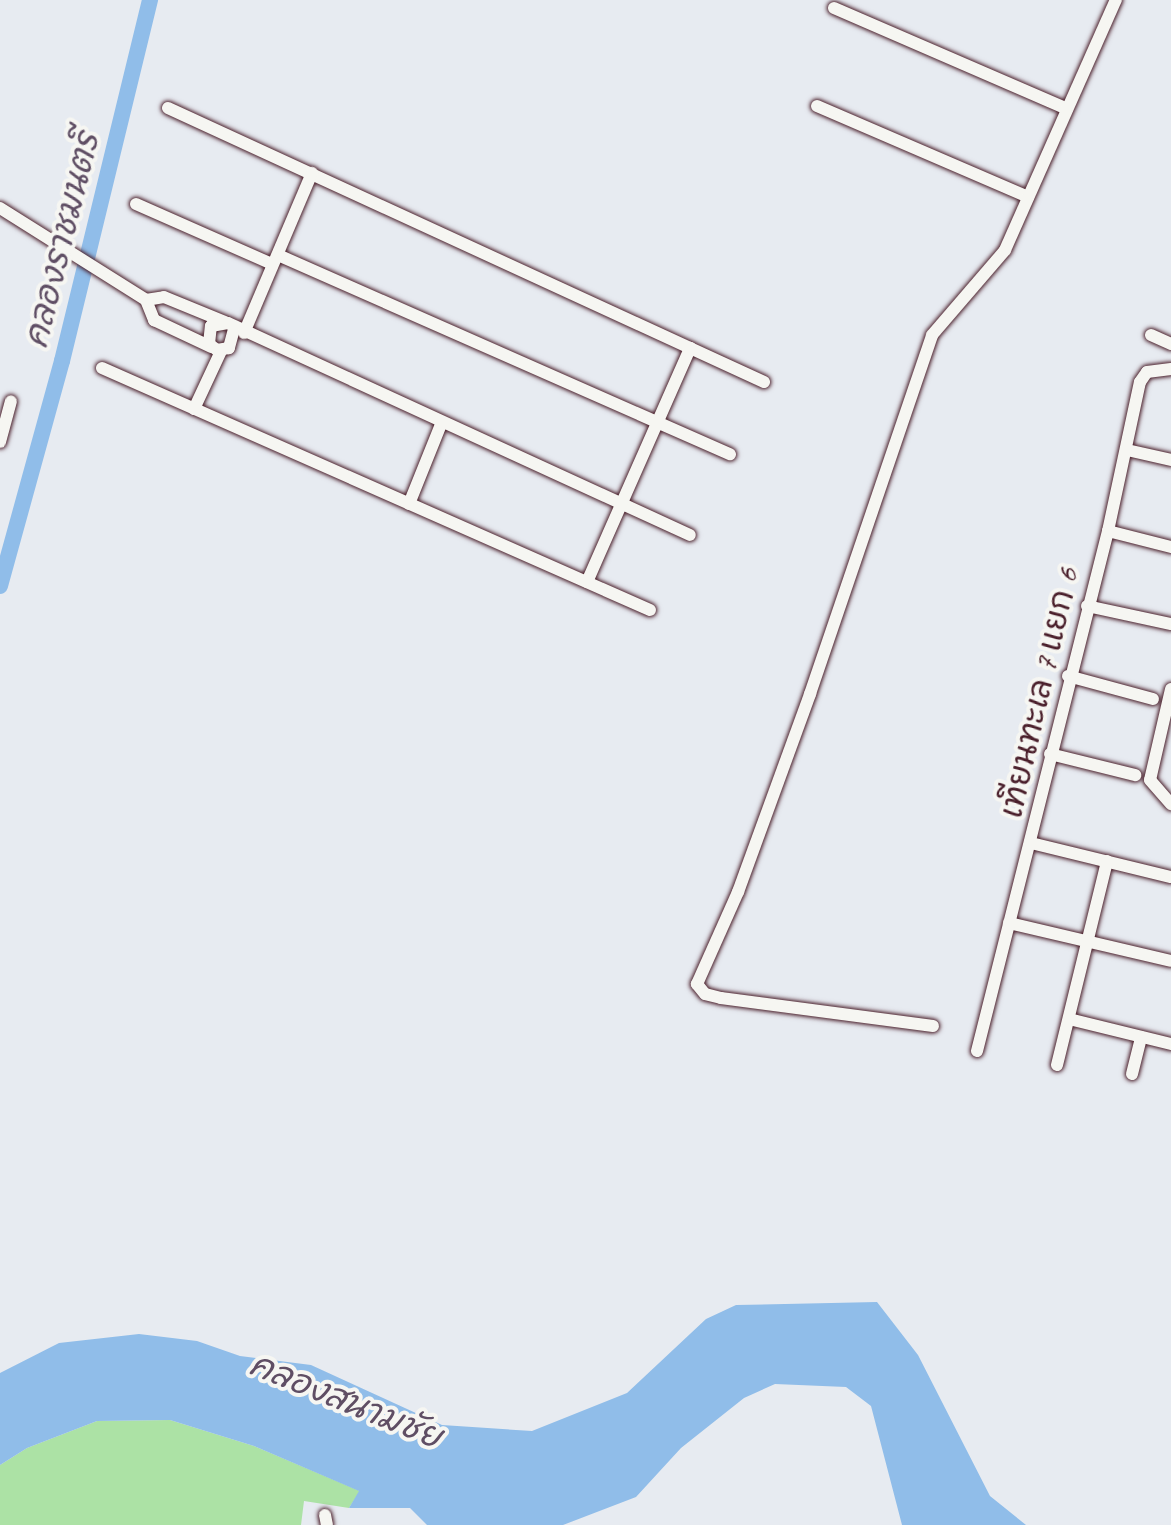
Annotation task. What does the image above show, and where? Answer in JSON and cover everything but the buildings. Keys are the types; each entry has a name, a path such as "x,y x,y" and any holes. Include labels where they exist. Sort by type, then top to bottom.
{"street":[{"path":"933,1026 721,998 705,994 697,984 738,892 807,702 932,335 999,258 1116,0"},
{"path":"834,8 1067,109"},
{"path":"817,106 1028,197"},
{"path":"168,108 764,382"},
{"path":"146,300 154,320 217,349 232,345 234,328 275,260 312,173"},
{"path":"136,204 658,420 730,454"},
{"path":"0,208 114,284 146,300 164,297 690,535"},
{"path":"194,409 217,349 208,330 234,328"},
{"path":"1151,335 1171,344"},
{"path":"587,582 690,348"},
{"path":"102,368 650,610"},
{"name":"เทียนทะเล 7 แยก 6","path":"977,1051 1031,843 1068,676 1108,531 1142,376 1171,369"},
{"path":"0,442 11,401"},
{"path":"409,504 442,422"},
{"path":"1127,450 1171,460"},
{"path":"1108,531 1171,547"},
{"path":"1087,606 1171,624"},
{"path":"1068,676 1153,699"},
{"path":"1171,689 1150,780 1171,804"},
{"path":"1050,754 1135,775"},
{"path":"1031,843 1171,877"},
{"path":"1057,1065 1090,942 1107,861"},
{"path":"1009,923 1171,961"},
{"path":"1069,1019 1171,1044"},
{"path":"1132,1074 1141,1037"}],"green space":[{"path":"170,1420 254,1446 360,1491 349,1508 304,1501 301,1525 0,1525 0,1465 27,1448 97,1421"}],"water":[{"name":"คลองสนามชัย","path":"877,1302 918,1355 990,1496 1026,1525 902,1525 871,1406 846,1387 775,1384 744,1398 681,1448 636,1497 563,1525 427,1525 410,1508 349,1508 359,1491 254,1446 170,1420 97,1421 27,1448 0,1465 0,1373 59,1343 139,1334 197,1341 240,1356 311,1365 442,1425 532,1431 627,1393 706,1319 736,1305"}],"waterway":[{"name":"คลองราชมนตรี","path":"0,586 62,361 150,0"}]}
